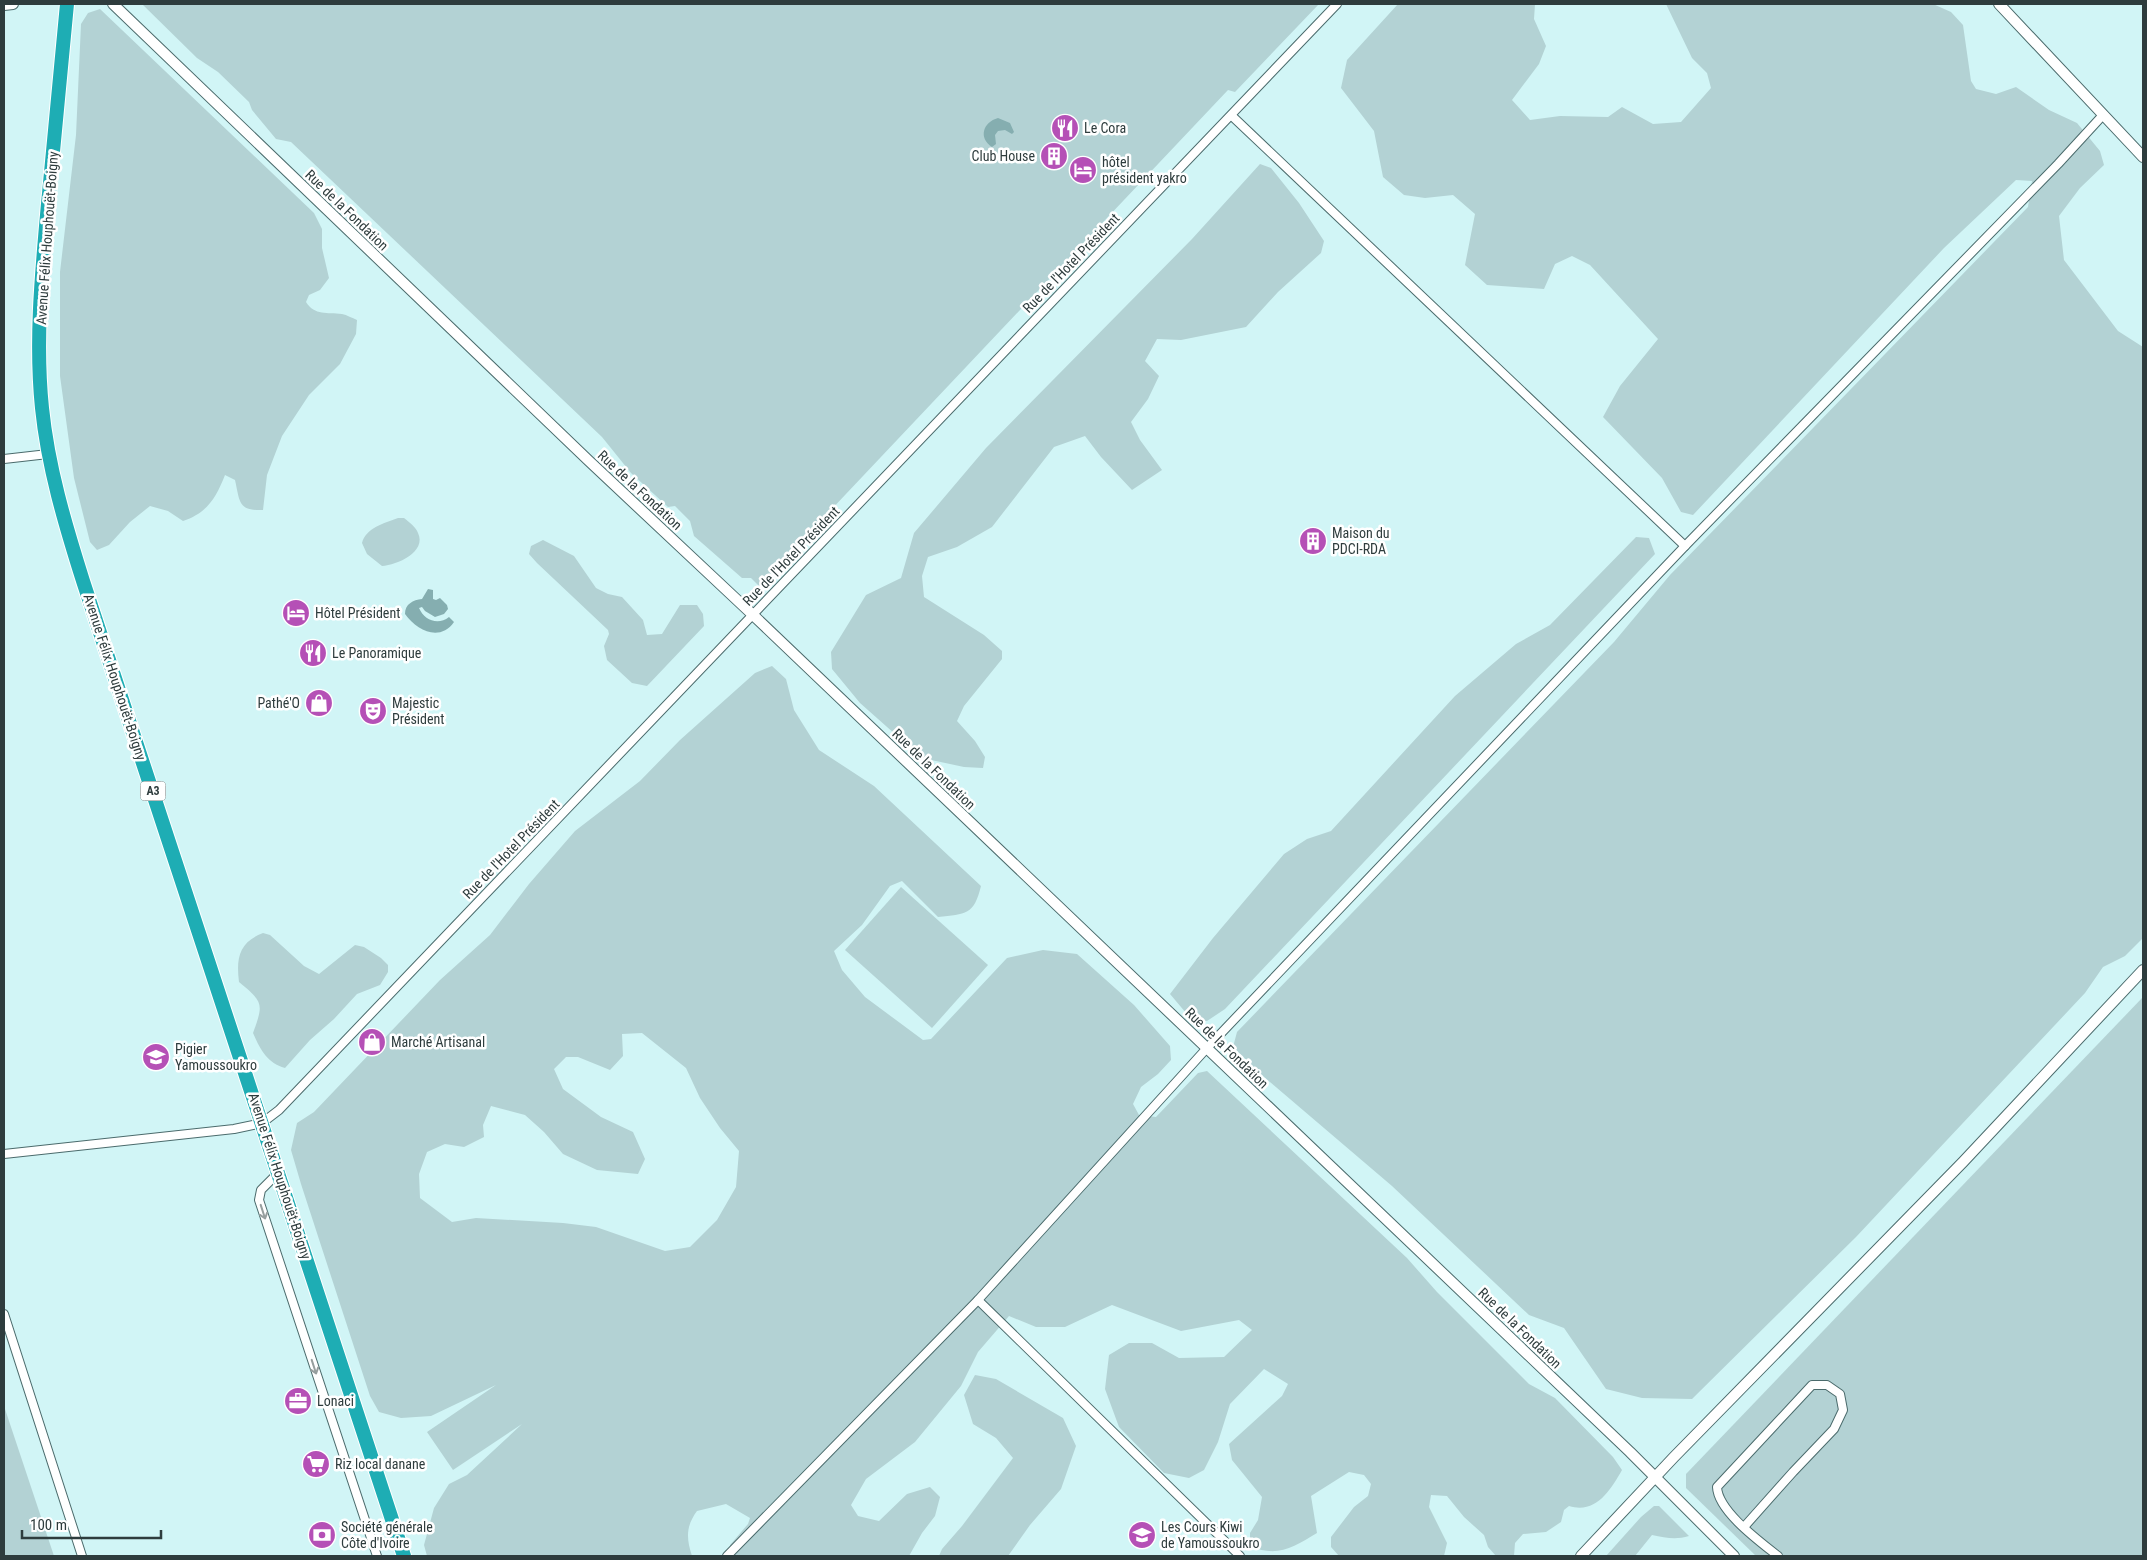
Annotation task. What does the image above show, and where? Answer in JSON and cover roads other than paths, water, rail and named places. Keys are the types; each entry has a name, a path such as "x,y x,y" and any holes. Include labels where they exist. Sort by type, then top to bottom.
{"highway":[{"name":"Avenue Félix Houphouët-Boigny","path":"67,4 42,278 40,358 42,407 48,454 66,527 83,581 404,1556"}],"street":[{"path":"4,5 13,4"},
{"name":"Rue de la Fondation","path":"113,4 582,454 1207,1048 1734,1556"},
{"name":"Rue de l'Hotel Président","path":"262,1123 291,1099 752,614 1232,116 1337,4"},
{"path":"1999,4 2143,157"},
{"path":"727,1556 978,1300 1207,1048 1685,546 2051,171 2103,115"},
{"path":"1232,116 1685,546"},
{"path":"4,460 48,454"},
{"path":"1581,1556 1963,1162 2143,970"},
{"path":"4,1154 234,1129 262,1123"},
{"path":"279,1172 261,1190 259,1200 377,1556"},
{"path":"978,1300 1240,1556"},
{"path":"4,1314 82,1556"},
{"path":"1744,1527 1792,1472 1834,1429 1843,1410 1840,1394 1827,1384 1812,1385 1717,1487 1717,1496 1722,1505 1744,1527 1778,1556"}],"place":[{"name":"Le Cora","path":"1065,128"},
{"name":"Club House","path":"1054,156"},
{"name":"hôtel président yakro","path":"1083,170"},
{"name":"Maison du PDCI-RDA","path":"1313,541"},
{"name":"Hôtel Président","path":"296,613"},
{"name":"Le Panoramique","path":"313,653"},
{"name":"Pathé'O","path":"319,703"},
{"name":"Majestic Président","path":"373,711"},
{"name":"Marché Artisanal","path":"372,1042"},
{"name":"Pigier Yamoussoukro","path":"156,1057"},
{"name":"Lonaci","path":"298,1401"},
{"name":"Riz local danane","path":"316,1464"},
{"name":"Société générale Côte d'Ivoire","path":"322,1535"},
{"name":"Les Cours Kiwi de Yamoussoukro","path":"1142,1535"}]}
